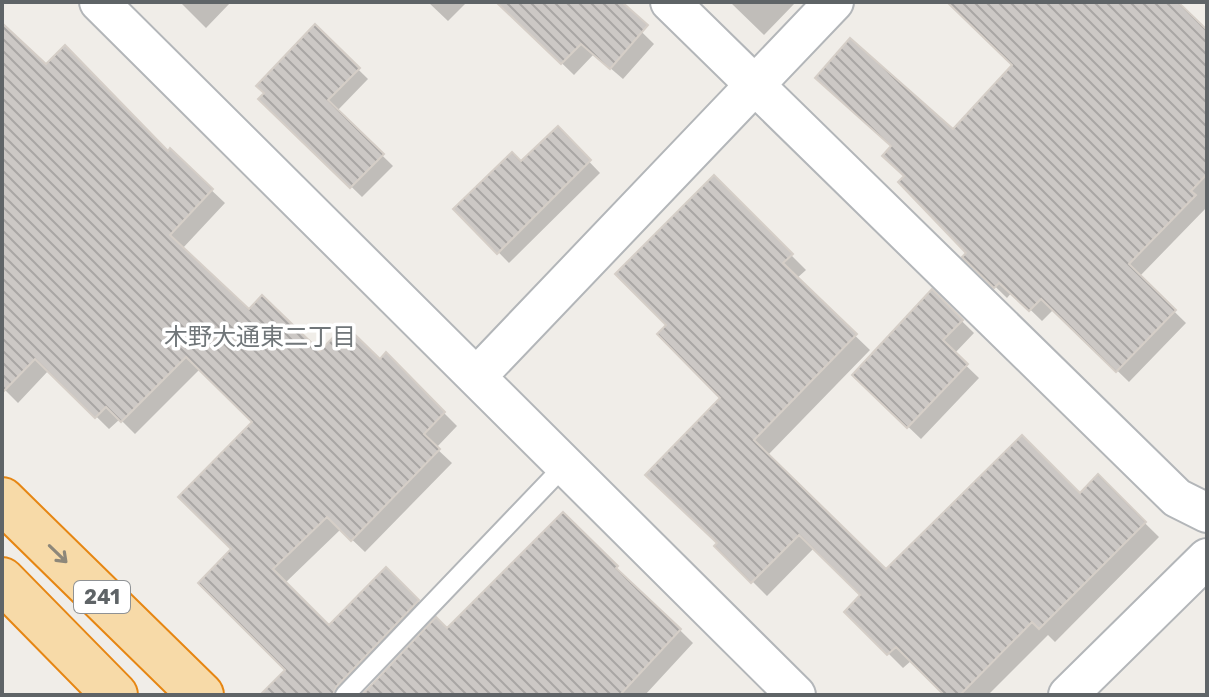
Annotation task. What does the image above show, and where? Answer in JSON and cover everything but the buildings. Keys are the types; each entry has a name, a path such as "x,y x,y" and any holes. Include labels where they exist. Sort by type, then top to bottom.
{"highway":[{"name":"241","path":"2,500 201,695"},
{"name":"241","path":"2,580 115,695"}],"street":[{"path":"99,2 796,695"},
{"path":"670,2 1177,498 1207,513"},
{"path":"477,376 834,2"},
{"path":"1068,695 1207,558"}],"lane":[{"path":"345,695 566,464"}],"district":[{"name":"木野大通東二丁目","path":"260,337"}]}
